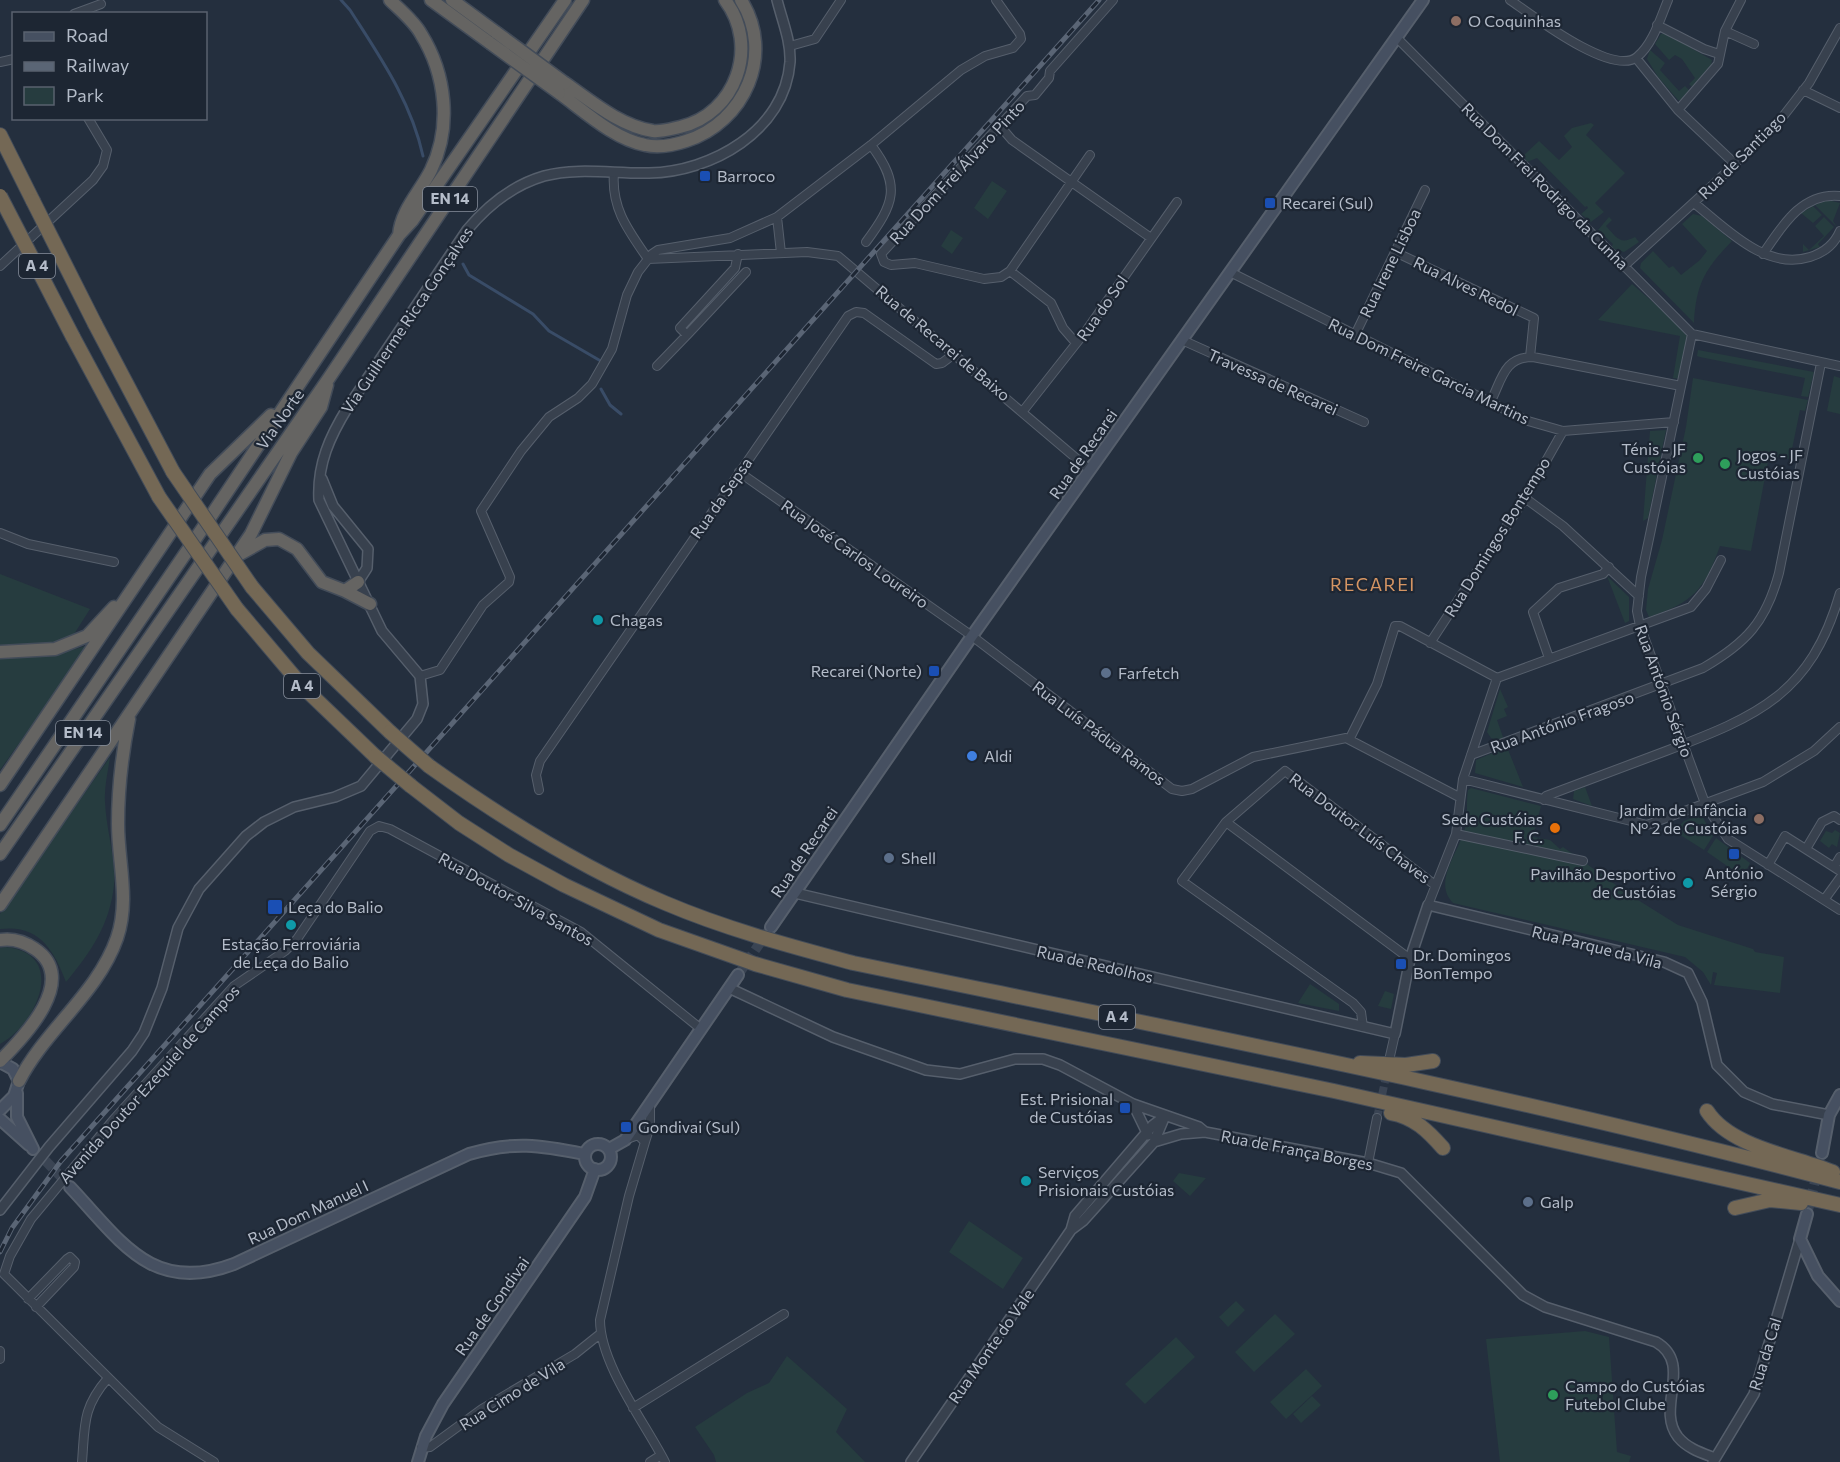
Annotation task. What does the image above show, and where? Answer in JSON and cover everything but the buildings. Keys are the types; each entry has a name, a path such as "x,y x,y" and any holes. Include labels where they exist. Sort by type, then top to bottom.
{"highway":[{"path":"390,0 421,33 433,59 445,112 440,142 432,168 400,219 399,235"},
{"path":"431,0 493,38 562,88 615,132 645,145 679,144 700,137 727,117 749,84 756,47 746,9 741,0"},
{"path":"452,0 493,38"},
{"name":"Via Norte","path":"0,825 399,235 412,221 565,0"},
{"name":"Via Norte","path":"0,854 329,378 584,0"},
{"path":"570,20 592,0"},
{"path":"562,88 624,122 642,128 664,131 697,122 719,106 728,95 740,66 742,56 740,36 734,16 725,0"},
{"name":"A 4","path":"0,135 172,472 252,587 308,654 390,732 429,766 513,822 626,885 666,904 774,941 853,963 1340,1064 1711,1147 1840,1182"},
{"name":"A 4","path":"0,196 159,497 237,609 303,687 375,756 411,786 499,849 564,885 659,930 754,964 847,990 1334,1091 1840,1205"},
{"path":"0,905 251,534 291,453 321,407 329,378"},
{"path":"0,652 55,649 87,636 130,588 210,474 288,399"},
{"path":"236,556 265,540 279,538 297,549 322,582 370,604"},
{"path":"345,591 358,582"},
{"path":"0,785 118,612 130,588"},
{"path":"18,1086 28,1063 96,976 116,939 123,898 118,826 119,770 130,714"},
{"path":"0,940 18,941 39,951 50,968 52,977 44,1009 0,1062"},
{"path":"1340,1064 1385,1062 1406,1065 1433,1060"},
{"path":"1334,1091 1364,1107 1404,1115 1427,1130 1443,1148"},
{"path":"1707,1111 1724,1131 1746,1143 1801,1159 1840,1176"},
{"path":"1735,1208 1770,1200 1796,1203 1821,1200"}],"main road":[{"name":"Rua de Recarei","path":"771,927 972,636 1423,0"},
{"name":"Rua de Gondivai","path":"609,1149 625,1140 738,975"},
{"path":"0,1062 13,1069 18,1086 17,1117 33,1149 0,1119"},
{"path":"0,1110 18,1086"},
{"path":"1822,1153 1829,1115 1840,1095"},
{"name":"Rua Dom Manuel I","path":"70,1187 147,1262 171,1273 197,1275 234,1264 469,1154 496,1146 526,1144 584,1154"},
{"name":"Rua de Gondivai","path":"584,1154 596,1144 609,1149"},
{"name":"Rua de Gondivai","path":"418,1462 421,1448 443,1404 585,1197 595,1169 601,1170 609,1164 609,1149"},
{"path":"584,1154 586,1163 595,1169"},
{"path":"1807,1214 1800,1239 1818,1276 1840,1302"}],"street":[{"name":"Via Guilherme Ricca Gonçalves","path":"420,676 382,631 319,500 321,468 331,436 467,230 484,210 526,182 546,176 572,172 650,173 692,168 741,143 779,100 786,80 790,46 777,0"},
{"path":"790,46 815,39 841,0"},
{"path":"0,1210 49,1147 132,1051 144,1033 162,988 178,928 199,889 246,836 264,822 294,807 352,791 368,780 417,719 423,704 420,676 440,670 483,605 509,582 510,577 481,511 521,451 549,417 578,398 592,384 607,360 627,295 648,258 658,250 730,238 777,216 871,145 961,70 985,56 1013,48 1021,39 996,0"},
{"name":"Rua Dom Frei Álvaro Pinto","path":"1010,271 1001,277 984,279 915,263 891,265 884,262 881,254 1027,96 1035,95 1049,78 1050,71 1113,0"},
{"path":"1510,0 1600,57 1613,60 1636,58 1649,43 1668,0"},
{"path":"1678,110 1695,94 1718,64 1725,31 1741,0"},
{"path":"75,12 101,2"},
{"path":"1658,25 1704,49 1719,54"},
{"name":"Rua de Santiago","path":"1623,267 1781,119 1824,60 1840,28"},
{"path":"1725,31 1754,44"},
{"name":"Rua Dom Frei Rodrigo da Cunha","path":"1397,38 1692,334"},
{"path":"1636,58 1678,110 1734,163"},
{"path":"1803,90 1840,108"},
{"path":"0,266 93,180 103,165 107,150 89,120"},
{"path":"999,126 1012,140 1151,238"},
{"path":"866,242 886,214 891,202 888,176 871,145"},
{"path":"1076,343 1063,328 1051,303 1010,271 1090,155"},
{"path":"614,172 616,209 648,258"},
{"name":"Rua Irene Lisboa","path":"1355,335 1425,190"},
{"path":"1763,254 1781,228 1803,204 1827,195 1840,196"},
{"name":"Rua do Sol","path":"1023,411 1076,343 1177,201"},
{"path":"1694,202 1763,254 1778,259 1800,260 1823,253 1840,231"},
{"path":"777,216 781,253"},
{"name":"Rua Alves Redol","path":"1395,252 1534,318 1530,357"},
{"name":"Rua de Recarei de Baixo","path":"648,258 781,253 831,254 845,260 1090,470"},
{"path":"687,335 680,328 735,268 738,254"},
{"path":"657,366 746,272"},
{"name":"Rua Dom Freire Garcia Martins","path":"1230,272 1528,421 1563,431 1674,422"},
{"path":"714,290 722,298"},
{"name":"Rua da Sepsa","path":"539,790 536,775 540,761 848,316 856,312 864,314 936,364 942,363 954,354"},
{"path":"1692,334 1840,366"},
{"name":"Rua António Sérgio","path":"1692,334 1636,611 1706,806 1728,839 1840,910"},
{"name":"Travessa de Recarei","path":"1182,340 1364,422"},
{"path":"1491,401 1509,363 1520,357 1681,386"},
{"name":"Rua António Fragoso","path":"1471,755 1703,668 1730,652 1750,633 1767,608 1784,554 1821,363"},
{"name":"Rua Domingos Bontempo","path":"1430,643 1525,498 1563,431"},
{"name":"Via Guilherme Ricca Gonçalves","path":"321,468 328,498 368,549 366,586 370,604"},
{"name":"Rua José Carlos Loureiro","path":"739,472 972,636"},
{"path":"1525,498 1563,526 1639,596"},
{"path":"0,533 28,544 114,562"},
{"path":"1459,797 1350,738 1382,673 1393,629 1400,626 1497,678 1691,607 1706,589 1720,560"},
{"path":"1549,658 1533,612 1559,588 1603,574 1609,567"},
{"path":"358,582 367,568"},
{"path":"1544,800 1546,796 1683,744 1758,712 1780,695 1817,652 1830,626 1840,593"},
{"name":"Rua Luís Pádua Ramos","path":"972,636 1172,789 1182,791 1192,789 1239,763 1268,754 1338,738 1350,738"},
{"path":"1390,1056 1410,959 1435,885 1456,834 1463,778 1497,678"},
{"path":"1463,778 1647,825 1706,806 1763,782 1790,768 1840,727"},
{"name":"Rua Doutor Luís Chaves","path":"1226,822 1285,771 1435,885"},
{"path":"1806,849 1822,822 1834,816 1840,820"},
{"path":"1363,1027 1361,1012 1353,1003 1182,881 1226,822 1410,959"},
{"name":"Rua Doutor Silva Santos","path":"379,826 390,829 581,932 701,1029"},
{"name":"Avenida Doutor Ezequiel de Campos","path":"28,1299 4,1274 10,1257 31,1219 70,1170 234,987 285,951 297,939 370,831 379,826"},
{"path":"1456,834 1583,861"},
{"path":"1768,865 1785,836 1837,869 1840,857"},
{"path":"1824,900 1840,878"},
{"name":"Rua de Redolhos","path":"795,893 1395,1034"},
{"name":"Rua Parque da Vila","path":"1428,905 1664,962 1688,974 1702,1002 1717,1065 1744,1092 1772,1104 1829,1115"},
{"name":"Rua de França Borges","path":"729,988 833,1037 926,1070 960,1074 1015,1059 1043,1059 1060,1065 1134,1104 1199,1127 1205,1132 1368,1163 1408,1176 1523,1295 1545,1307 1656,1342 1666,1348 1674,1364 1671,1417 1677,1435 1690,1447 1714,1460"},
{"path":"651,1102 650,1126 628,1196 600,1320 600,1334 633,1408 663,1459 651,1462"},
{"path":"1134,1104 1151,1139 1205,1132"},
{"name":"Rua Monte do Vale","path":"911,1462 1071,1230 1075,1216 1104,1190 1151,1139 1165,1116"},
{"path":"1368,1163 1377,1118"},
{"path":"625,1140 635,1135 645,1142"},
{"name":"Rua da Cal","path":"1714,1460 1754,1394 1800,1239"},
{"path":"36,1307 74,1267 75,1262 70,1257 28,1299 36,1307 108,1378 158,1427 214,1462"},
{"path":"633,1408 783,1314"},
{"name":"Rua Cimo de Vila","path":"421,1448 430,1448 482,1409 575,1354 600,1334"},
{"path":"0,1351 0,1359"},
{"path":"82,1462 86,1411 93,1396 108,1378"}],"green space":[{"path":"1665,33 1712,60 1711,65 1693,88 1689,84 1695,78 1682,59 1675,55 1669,60 1655,44 1661,34"},
{"path":"1650,50 1665,63 1660,70 1679,91 1685,86 1691,92 1682,100 1678,100 1658,77 1647,59"},
{"path":"1591,123 1594,125 1586,135 1625,173 1595,203 1604,212 1591,222 1581,214 1588,208 1587,206 1585,207 1537,158 1527,162 1524,155 1539,141 1559,160 1572,147 1564,136 1572,128"},
{"path":"992,181 1007,191 988,219 974,208"},
{"path":"1828,200 1840,203 1833,221 1837,227 1815,205"},
{"path":"1813,206 1822,215 1813,223 1801,213"},
{"path":"1693,214 1702,216 1732,241 1715,260 1704,278 1697,298 1694,323 1640,268 1641,263 1653,251 1669,268 1673,266 1681,275 1700,260 1707,251 1682,224"},
{"path":"1609,217 1612,220 1606,226 1616,237 1626,240 1635,237 1639,242 1624,252 1611,248 1613,244 1598,230"},
{"path":"1824,217 1834,227 1818,244 1820,247 1803,252 1803,244 1809,250 1824,236 1815,226"},
{"path":"951,230 963,238 952,254 941,246"},
{"path":"1632,284 1690,334 1681,379 1673,378 1680,336 1598,320"},
{"path":"1698,350 1814,372 1808,397 1801,396 1805,378 1700,357 1697,356"},
{"path":"1834,376 1840,378 1840,414 1827,411"},
{"path":"1693,378 1808,400 1805,411 1800,410 1790,459 1769,456 1751,551 1720,546 1702,584 1687,600 1649,617 1646,610 1648,589 1662,540 1686,427"},
{"path":"1666,430 1648,518 1643,521 1650,431"},
{"path":"0,574 90,609 62,653 89,645 0,770"},
{"path":"1607,576 1629,597 1629,621 1625,623"},
{"path":"1500,689 1508,707 1504,709 1507,716 1497,720 1504,740 1499,741 1491,738 1487,732"},
{"path":"1507,747 1523,787 1475,773 1476,760"},
{"path":"110,757 105,796 114,864 112,899 98,937 66,982 56,960 43,942 35,935 25,931 0,929 0,914"},
{"path":"1585,787 1592,806 1573,799 1574,791"},
{"path":"1471,788 1541,806 1533,837 1550,840 1560,849 1563,847 1630,895 1678,925 1753,949 1755,952 1784,957 1780,993 1714,985 1717,973 1713,972 1711,985 1703,972 1685,957 1453,903 1447,894 1446,875 1463,834 1467,820 1468,790"},
{"path":"1701,814 1713,836 1704,850 1674,831 1684,821"},
{"path":"1835,830 1840,833 1837,847 1832,844 1829,848 1820,841 1826,831 1832,833"},
{"path":"1716,838 1750,863 1743,877 1707,852"},
{"path":"6,947 25,952 36,962 41,975 40,991 35,1006 25,1021 0,1044 0,948"},
{"path":"1310,984 1339,1004 1339,1011 1298,1003"},
{"path":"1385,991 1394,994 1391,1009 1378,1006"},
{"path":"1179,1173 1206,1178 1190,1196 1173,1181"},
{"path":"969,1221 1023,1258 1003,1289 949,1252"},
{"path":"1236,1301 1245,1310 1228,1327 1219,1317"},
{"path":"1275,1314 1295,1334 1254,1372 1235,1352"},
{"name":"Campo do Custóias Futebol Clube","path":"1585,1331 1609,1337 1617,1452 1631,1456 1629,1462 1500,1462 1486,1339"},
{"path":"1176,1337 1195,1357 1145,1404 1125,1384"},
{"path":"787,1356 847,1409 836,1432 865,1462 716,1462 714,1455 695,1427 747,1393 769,1383"},
{"path":"1306,1369 1322,1386 1286,1419 1270,1402"},
{"path":"1312,1396 1321,1405 1301,1423 1293,1414"}],"waterway":[{"path":"341,0 350,10 403,98 423,156"},
{"path":"463,264 469,275 533,314 549,331 599,360"},
{"path":"601,389 610,405 621,414"}],"tunnel":[{"path":"738,975 771,927"},
{"path":"1377,1118 1387,1072"},
{"path":"35,1150 70,1186"},
{"path":"1807,1214 1822,1153"}],"railway":[{"path":"0,1252 12,1228 61,1161 1099,0"}],"place":[{"name":"O Coquinhas","path":"1456,21"},
{"name":"Barroco","path":"705,176"},
{"name":"Recarei (Sul)","path":"1270,203"},
{"name":"Ténis - JF Custóias","path":"1698,458"},
{"name":"Jogos - JF Custóias","path":"1725,464"},
{"name":"Chagas","path":"598,620"},
{"name":"Recarei (Norte)","path":"934,671"},
{"name":"Farfetch","path":"1106,673"},
{"name":"Aldi","path":"972,756"},
{"name":"Jardim de Infância Nº 2 de Custóias","path":"1759,819"},
{"name":"Sede Custóias F. C.","path":"1555,828"},
{"name":"António Sérgio","path":"1734,854"},
{"name":"Shell","path":"889,858"},
{"name":"Pavilhão Desportivo de Custóias","path":"1688,883"},
{"name":"Leça do Balio","path":"275,907"},
{"name":"Estação Ferroviária de Leça do Balio","path":"291,925"},
{"name":"Dr. Domingos BonTempo","path":"1401,964"},
{"name":"Est. Prisional de Custóias","path":"1125,1108"},
{"name":"Gondivai (Sul)","path":"626,1127"},
{"name":"Serviços Prisionais Custóias","path":"1026,1181"},
{"name":"Galp","path":"1528,1202"},
{"name":"Campo do Custóias Futebol Clube","path":"1553,1395"}],"district":[{"name":"RECAREI","path":"1373,585"}]}
